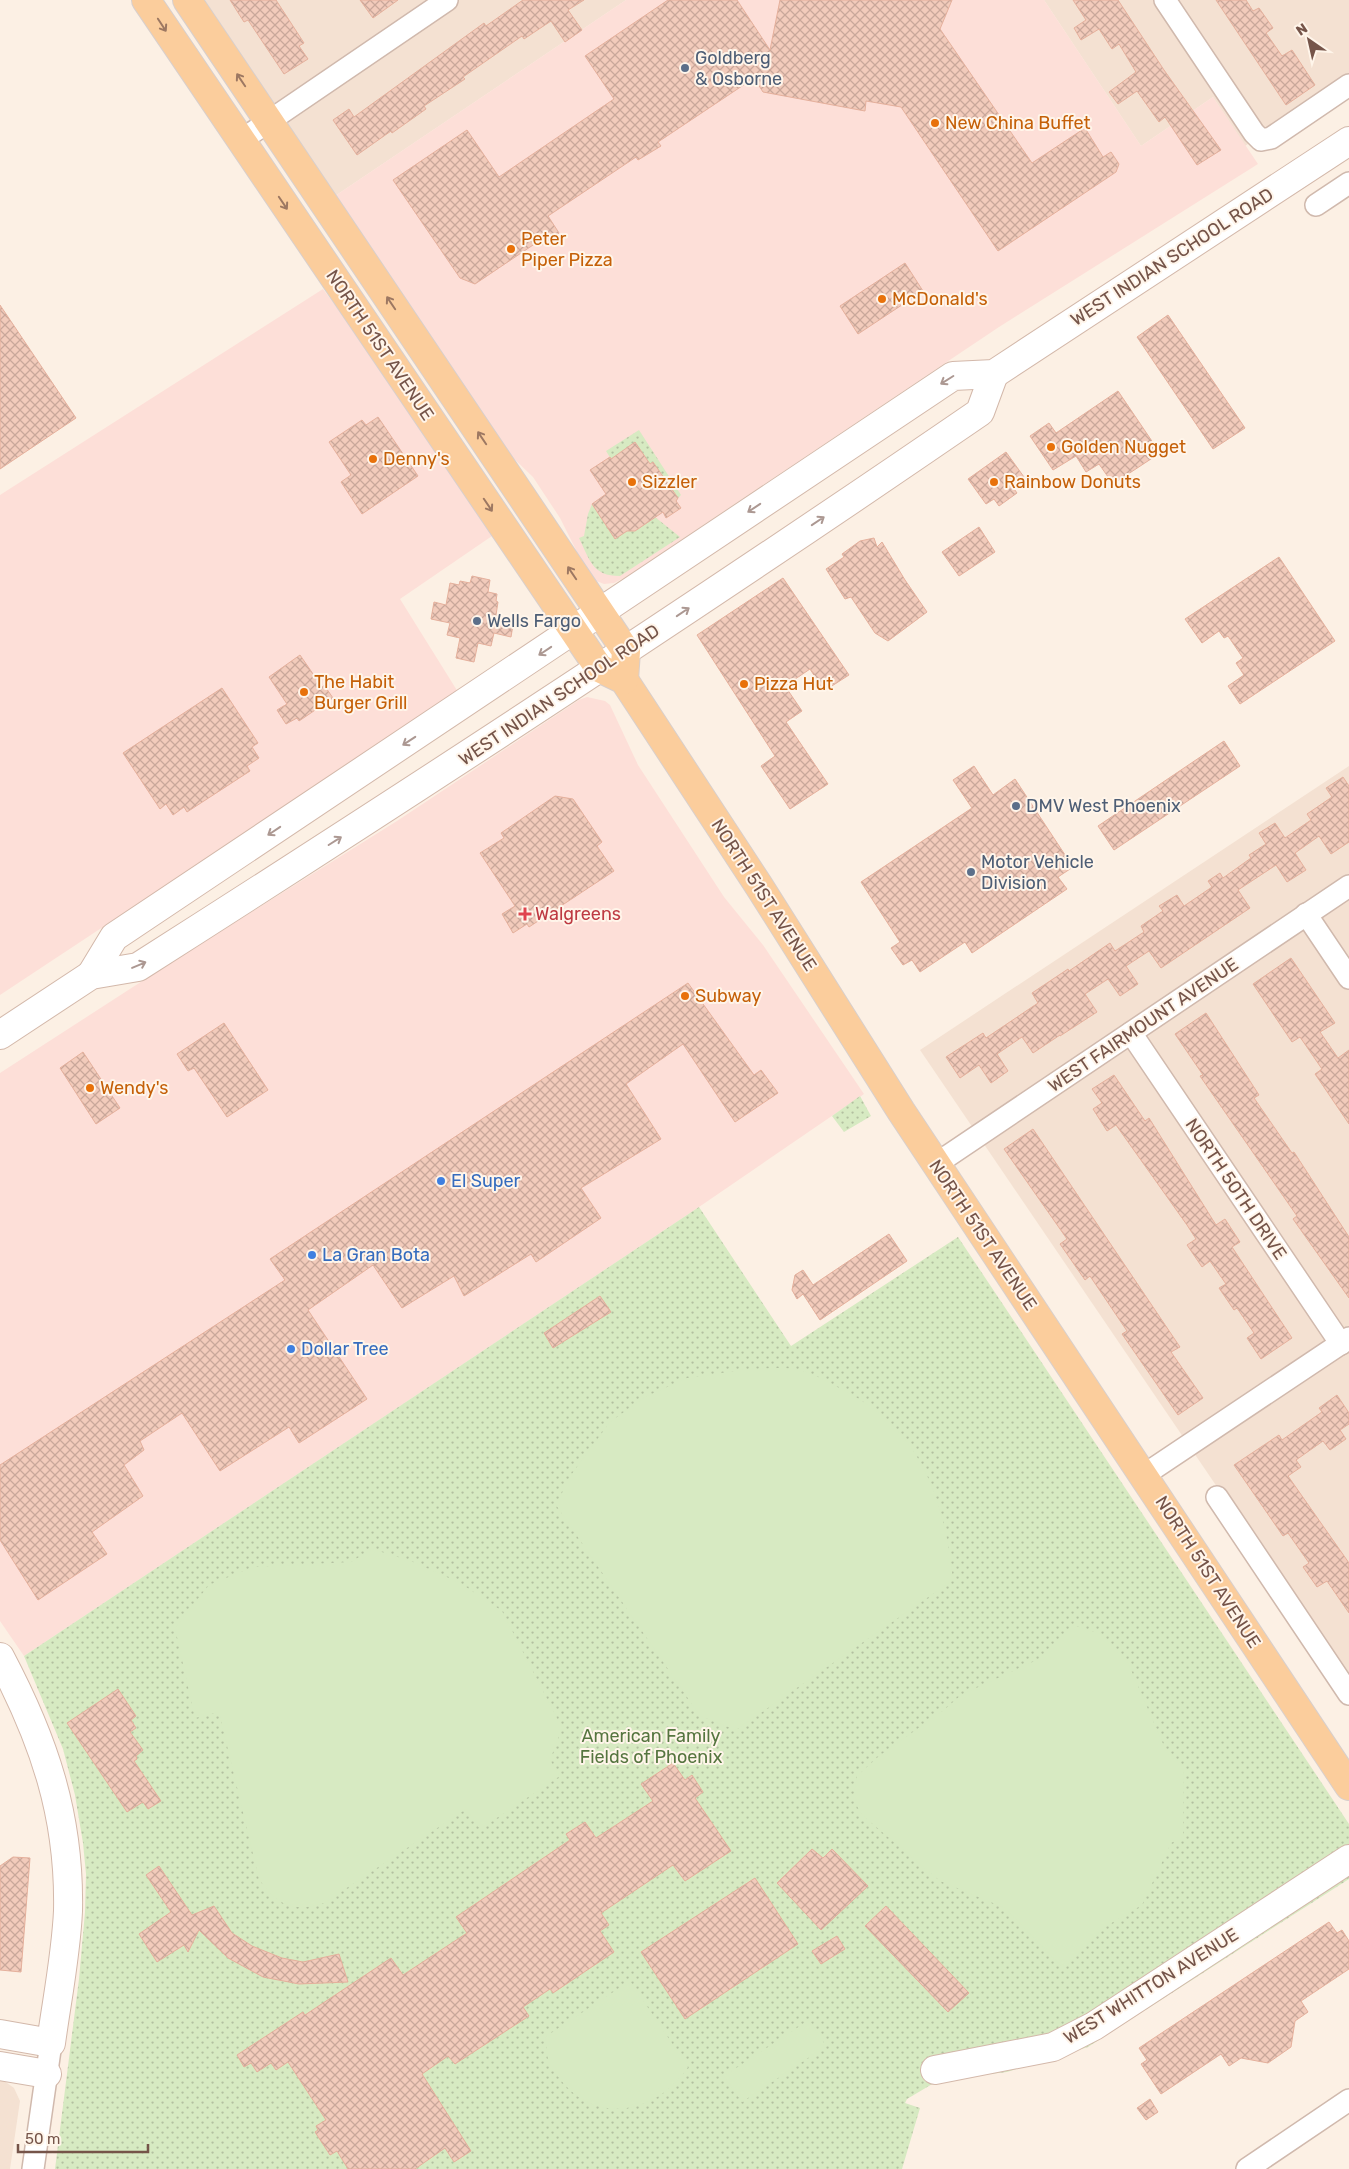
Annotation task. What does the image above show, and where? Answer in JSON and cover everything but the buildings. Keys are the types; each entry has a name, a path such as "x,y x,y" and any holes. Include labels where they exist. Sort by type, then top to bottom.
{"main road":[{"name":"NORTH 51ST AVENUE","path":"146,0 599,668"},
{"name":"NORTH 51ST AVENUE","path":"186,0 626,651"},
{"name":"WEST INDIAN SCHOOL ROAD","path":"92,976 114,937 574,631 806,473 954,376 994,374 1349,141"},
{"name":"WEST INDIAN SCHOOL ROAD","path":"0,1035 92,976 138,966 405,797 626,651 980,412 994,374"},
{"path":"599,668 624,680 626,651"},
{"name":"NORTH 51ST AVENUE","path":"624,680 759,886 936,1164 1349,1786"},
{"path":"0,1657 33,1723 51,1774 62,1824 67,1873 68,1912 51,2042 0,2034"},
{"name":"WEST WHITTON AVENUE","path":"935,2070 1053,2047 1094,2026 1349,1859"},
{"path":"0,2066 47,2074"}],"street":[{"path":"1165,0 1254,133 1261,140 1271,138 1349,85"},
{"path":"240,141 444,1"},
{"path":"1316,205 1349,183"},
{"name":"WEST FAIRMOUNT AVENUE","path":"936,1164 1349,886"},
{"path":"1306,914 1349,978"},
{"name":"NORTH 50TH DRIVE","path":"1130,1033 1345,1341"},
{"path":"1144,1475 1345,1341"},
{"path":"1217,1496 1349,1694"},
{"path":"32,2169 51,2042"},
{"path":"1247,2169 1349,2100"}],"shaded area":[{"path":"205,0 626,0 335,196"},
{"path":"626,0 1044,0 1141,146 1213,97 1258,164 999,327 624,578 614,583 604,584 594,580 588,574 560,518 533,477 506,451 335,196"},
{"path":"1044,0 1349,0 1349,76 1245,146 1213,97 1141,146"},
{"path":"323,289 362,341 492,536 400,599 458,692 0,995 0,495"},
{"path":"587,697 605,701 610,705 638,765 724,897 763,945 864,1094 699,1207 24,1656 0,1621 0,1073 167,965 397,821 579,700"},
{"path":"1349,766 1349,1681 920,1050"},
{"path":"0,2078 14,2088 20,2101 10,2169 0,2169"}],"green space":[{"path":"639,430 681,495 678,498 653,462 650,464 635,443 611,459 606,451"},
{"path":"592,504 615,538 627,531 635,531 655,517 680,537 620,576 603,573 589,560 579,538 584,536"},
{"path":"860,1096 871,1116 844,1132 832,1116"},
{"name":"American Family Fields of Phoenix","path":"699,1207 791,1346 958,1237 1349,1824 1349,1879 1088,2047 1007,2072 939,2080 907,2099 905,2103 920,2108 902,2169 55,2169 79,1979 85,1912 86,1874 75,1795 63,1749 24,1656"},
{"path":"787,1368 810,1373 868,1405 891,1423 909,1444 923,1468 934,1493 943,1520 953,1580 736,1730 700,1716 556,1505 571,1475 610,1422 645,1397 687,1378 749,1369"},
{"path":"372,1549 411,1561 460,1583 502,1611 562,1728 550,1760 560,1776 480,1829 466,1809 324,1903 295,1907 279,1901 265,1888 259,1879 219,1712 195,1718 175,1628 209,1585 253,1567 351,1562"},
{"path":"1073,1625 1101,1634 1128,1663 1167,1753 1184,1766 1183,1837 1171,1843 1142,1905 1103,1928 1064,1969 1005,1908 940,1881 862,1815 853,1799 857,1776 879,1756 944,1710 961,1695 1039,1659"},
{"path":"630,1981 688,2067 676,2082 662,2094 647,2102 630,2108 613,2109 596,2106 580,2098 558,2076 548,2059 545,2037"},
{"path":"809,2020 826,2046 742,2102 724,2076"}],"place":[{"name":"Goldberg & Osborne","path":"685,68"},
{"name":"New China Buffet","path":"935,123"},
{"name":"Peter Piper Pizza","path":"511,249"},
{"name":"McDonald's","path":"882,299"},
{"name":"Golden Nugget","path":"1051,447"},
{"name":"Denny's","path":"373,459"},
{"name":"Sizzler","path":"632,482"},
{"name":"Rainbow Donuts","path":"994,482"},
{"name":"Wells Fargo","path":"477,621"},
{"name":"Pizza Hut","path":"744,684"},
{"name":"The Habit Burger Grill","path":"304,692"},
{"name":"DMV West Phoenix","path":"1016,806"},
{"name":"Motor Vehicle Division","path":"971,872"},
{"name":"Walgreens","path":"525,914"},
{"name":"Subway","path":"685,996"},
{"name":"Wendy's","path":"90,1088"},
{"name":"El Super","path":"441,1181"},
{"name":"La Gran Bota","path":"312,1255"},
{"name":"Dollar Tree","path":"291,1349"}]}
